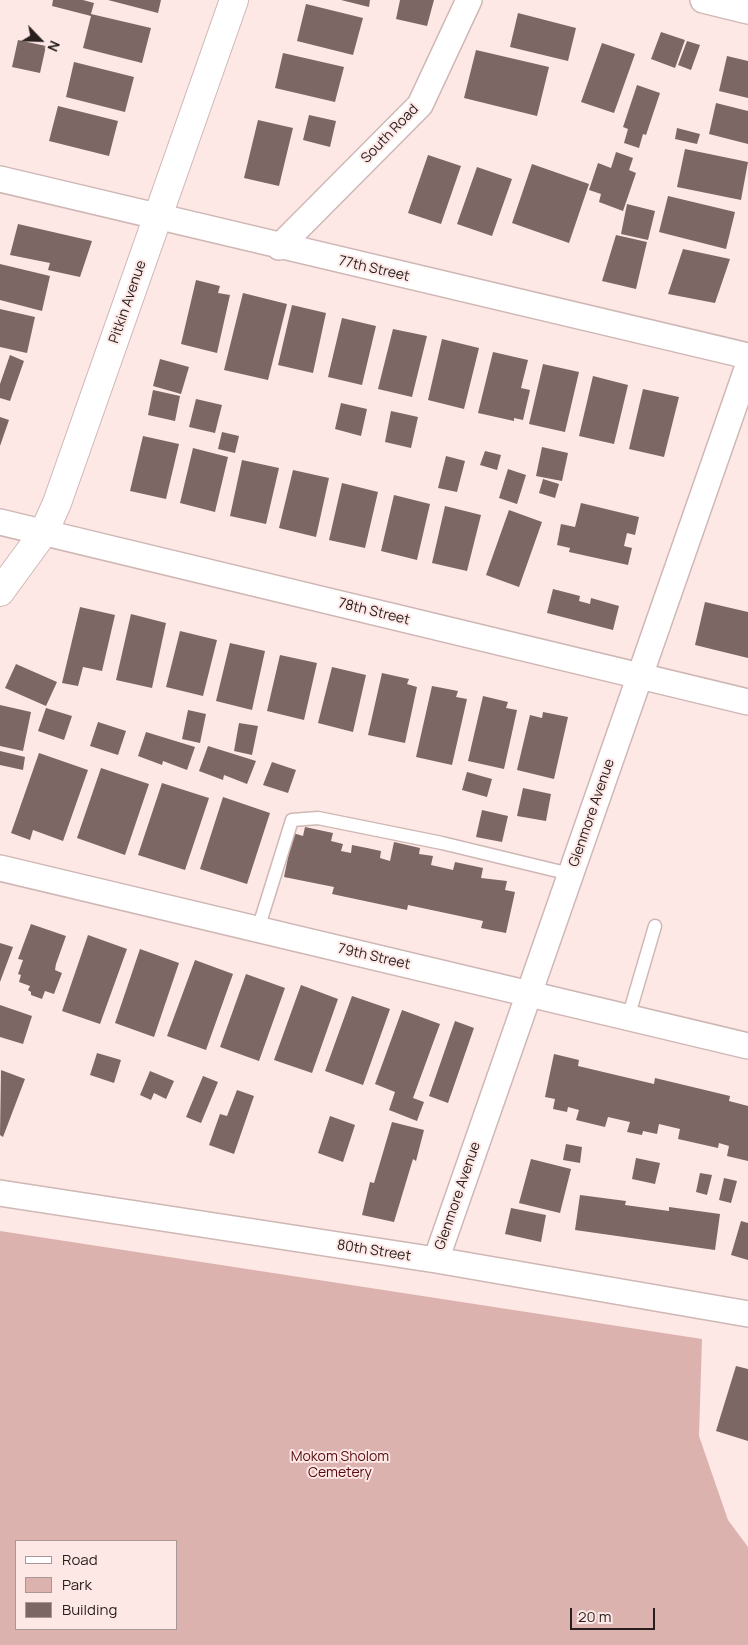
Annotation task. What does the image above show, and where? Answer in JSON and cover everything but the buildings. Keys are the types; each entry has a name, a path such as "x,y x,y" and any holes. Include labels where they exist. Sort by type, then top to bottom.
{"street":[{"name":"Pitkin Avenue","path":"0,592 44,532 57,503 234,0"},
{"name":"South Road","path":"279,247 420,105 470,0"},
{"path":"703,0 748,11"},
{"name":"77th Street","path":"0,179 279,247 748,356"},
{"name":"Glenmore Avenue","path":"436,1260 748,366"},
{"name":"78th Street","path":"0,522 748,702"},
{"name":"79th Street","path":"0,868 748,1046"},
{"name":"80th Street","path":"0,1193 436,1260 748,1314"}],"lane":[{"path":"258,929 292,820 318,818 570,874"},
{"path":"628,1018 655,926"}],"green space":[{"name":"Mokom Sholom Cemetery","path":"0,1231 702,1339 699,1436 728,1520 748,1547 748,1645 0,1645"}]}
